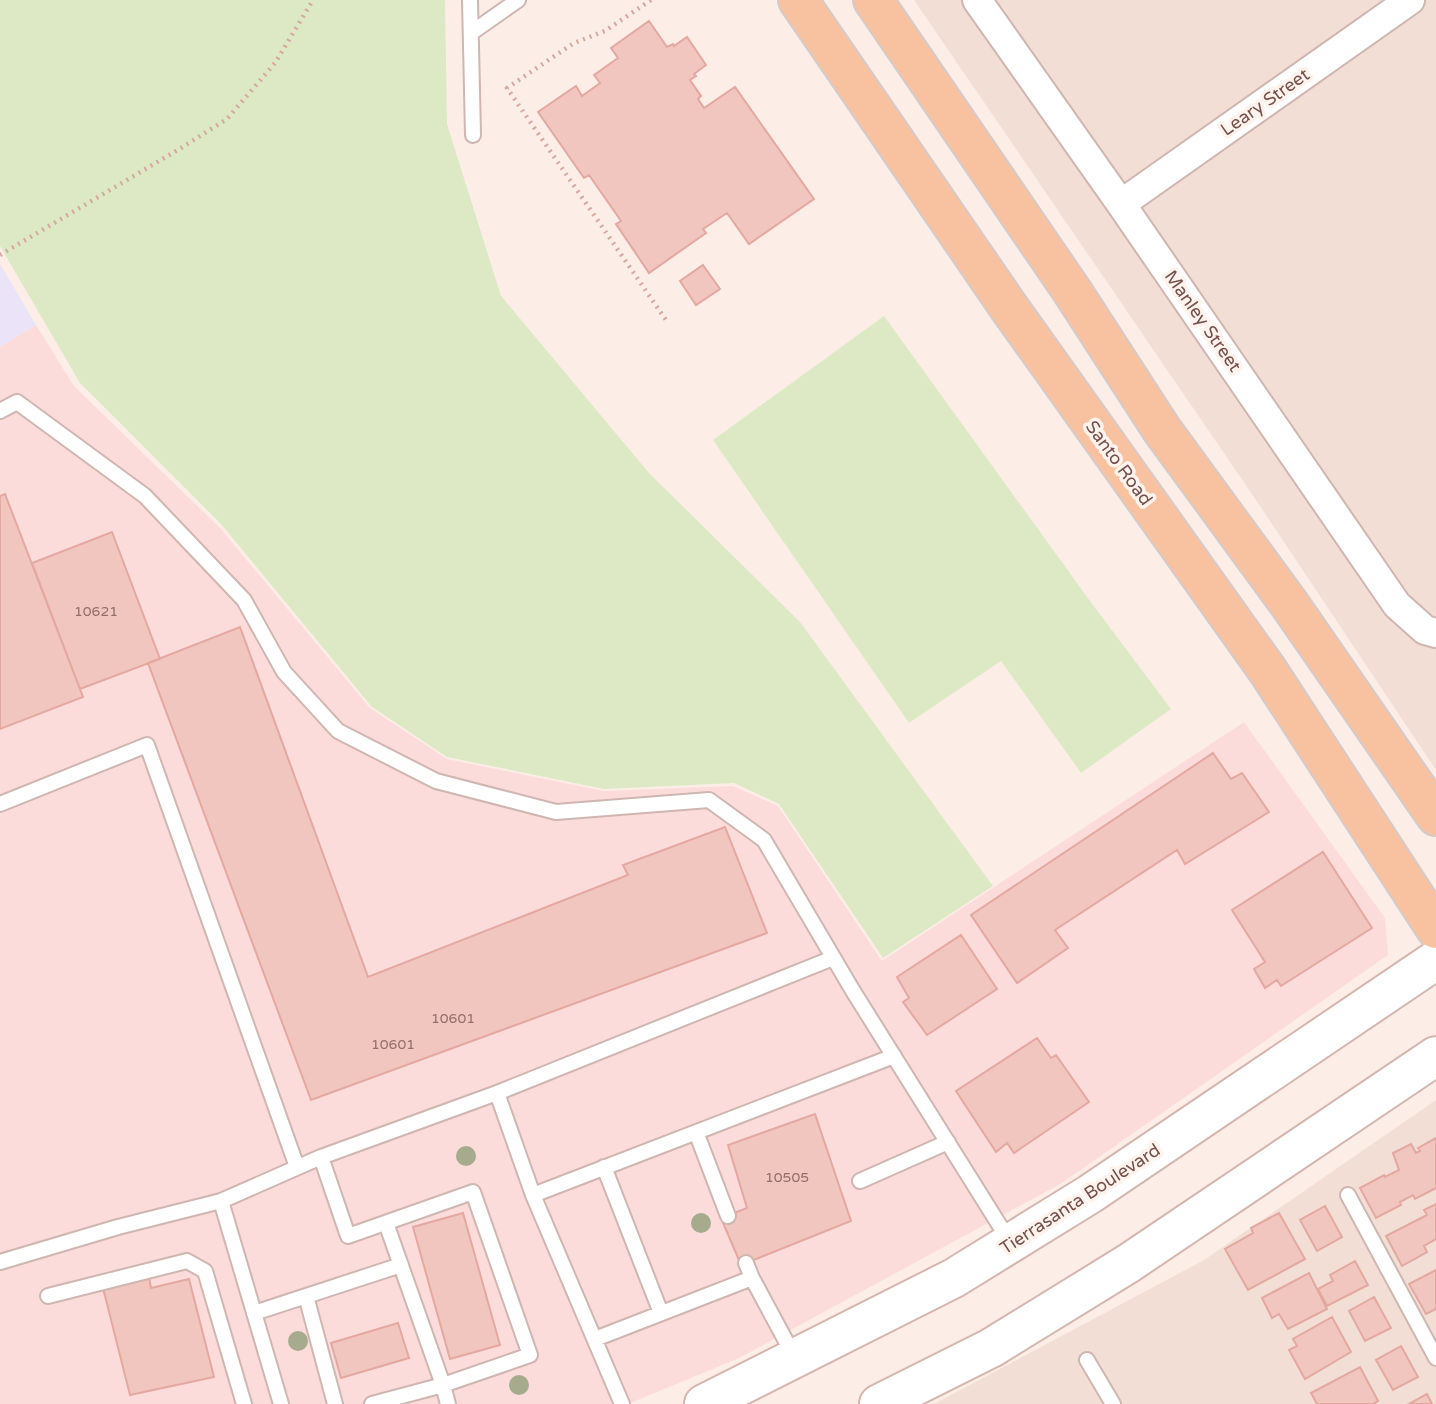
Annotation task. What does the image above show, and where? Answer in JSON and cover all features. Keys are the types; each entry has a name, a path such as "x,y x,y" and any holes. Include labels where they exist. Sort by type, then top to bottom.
{"main road":[{"name":"Santo Road","path":"798,0 1033,342 1268,671 1436,929"},
{"path":"873,0 1072,292 1162,430 1290,606 1436,816"},
{"name":"Tierrasanta Boulevard","path":"704,1404 954,1278 1155,1151 1436,960"},
{"path":"879,1404 991,1348 1129,1263 1436,1056"}],"street":[{"name":"Manley Street","path":"977,0 1397,605 1425,630 1436,633"},
{"name":"Leary Street","path":"1121,204 1410,0"}],"lane":[{"path":"470,0 473,135"},
{"path":"471,33 518,0"},
{"path":"0,411 17,402 145,496 244,600 284,672 338,731 436,781 556,812 709,800 764,840 833,958 1010,1243"},
{"path":"0,804 148,745 297,1167"},
{"path":"0,1262 221,1200 320,1157 497,1093 833,958"},
{"path":"533,1195 894,1056"},
{"path":"497,1093 533,1195 622,1404"},
{"path":"696,1132 728,1216"},
{"path":"860,1181 948,1142"},
{"path":"320,1157 348,1236 473,1192 530,1354 443,1385 372,1404"},
{"path":"604,1167 662,1313"},
{"path":"1348,1195 1436,1358"},
{"path":"221,1200 281,1404"},
{"path":"386,1223 448,1404"},
{"path":"48,1296 187,1261 205,1271 244,1404"},
{"path":"746,1263 795,1359"},
{"path":"254,1313 401,1265"},
{"path":"595,1339 752,1278"},
{"path":"306,1296 335,1404"},
{"path":"1087,1360 1112,1404"}],"path":[{"path":"0,255 227,118 275,63 313,0"},
{"path":"651,0 605,32 574,43 507,89 668,323"}],"shaded area":[{"path":"914,0 1436,0 1436,770 1256,500"},
{"path":"0,264 36,325 0,347"},
{"path":"36,325 74,386 220,528 370,708 447,759 604,791 733,786 778,806 882,961 1244,722 1385,918 1388,955 1062,1183 739,1358 628,1404 0,1404 0,347"},
{"path":"1436,1100 1436,1404 934,1404 1204,1260"}],"green space":[{"path":"0,0 445,0 447,124 501,296 649,473 800,622 993,886 883,958 779,804 734,783 604,789 447,757 372,707 221,524 80,383 0,246"},
{"path":"884,316 1171,709 1081,773 1001,661 909,723 713,440"}],"building":[{"path":"649,21 667,47 673,44 674,46 687,37 706,65 690,80 701,96 698,99 704,108 735,87 814,199 749,244 727,213 703,229 706,233 649,273 616,224 621,221 589,175 584,178 538,112 576,86 582,96 600,83 594,75 618,58 611,48"},
{"path":"703,265 720,289 696,305 680,281"},
{"path":"5,494 83,697 0,729 0,496"},
{"path":"112,532 160,659 80,689 32,563"},
{"path":"240,627 368,977 628,875 623,865 725,827 767,933 311,1100 148,663"},
{"path":"240,627 368,977 628,875 623,865 725,827 767,933 311,1100 148,663"},
{"path":"1213,753 1231,779 1242,773 1269,812 1185,864 1177,850 1055,930 1068,948 1017,983 971,915"},
{"path":"1323,852 1372,928 1281,986 1277,980 1265,988 1254,969 1265,962 1232,910"},
{"path":"961,935 997,989 927,1035 903,1002 909,998 897,977"},
{"path":"1037,1038 1051,1058 1056,1055 1089,1102 1014,1153 1007,1143 996,1152 956,1091"},
{"path":"815,1114 851,1221 741,1265 721,1218 747,1208 728,1145"},
{"path":"1436,1138 1436,1188 1415,1199 1413,1195 1400,1202 1401,1205 1376,1218 1360,1188 1399,1170 1393,1153 1411,1144 1416,1153 1420,1151 1418,1148"},
{"path":"1436,1204 1436,1239 1424,1246 1427,1252 1402,1266 1386,1236 1427,1215 1424,1210"},
{"path":"1325,1206 1342,1237 1317,1251 1300,1220"},
{"path":"463,1213 500,1345 450,1359 413,1227"},
{"path":"1279,1213 1305,1259 1248,1290 1225,1249 1253,1233 1251,1228"},
{"path":"1355,1261 1368,1285 1327,1306 1318,1289 1333,1281 1330,1275"},
{"path":"1436,1270 1436,1309 1426,1314 1409,1284"},
{"path":"1309,1273 1327,1309 1288,1329 1279,1314 1272,1318 1262,1298"},
{"path":"149,1277 151,1288 189,1279 214,1377 130,1395 103,1288"},
{"path":"1374,1297 1391,1328 1365,1341 1349,1311"},
{"path":"1332,1317 1351,1352 1305,1379 1289,1350 1297,1346 1293,1339"},
{"path":"398,1323 409,1358 341,1378 331,1343"},
{"path":"1401,1346 1418,1377 1393,1390 1376,1360"},
{"path":"1360,1367 1378,1401 1373,1404 1317,1404 1311,1393"},
{"path":"1427,1394 1432,1404 1409,1404"}]}
